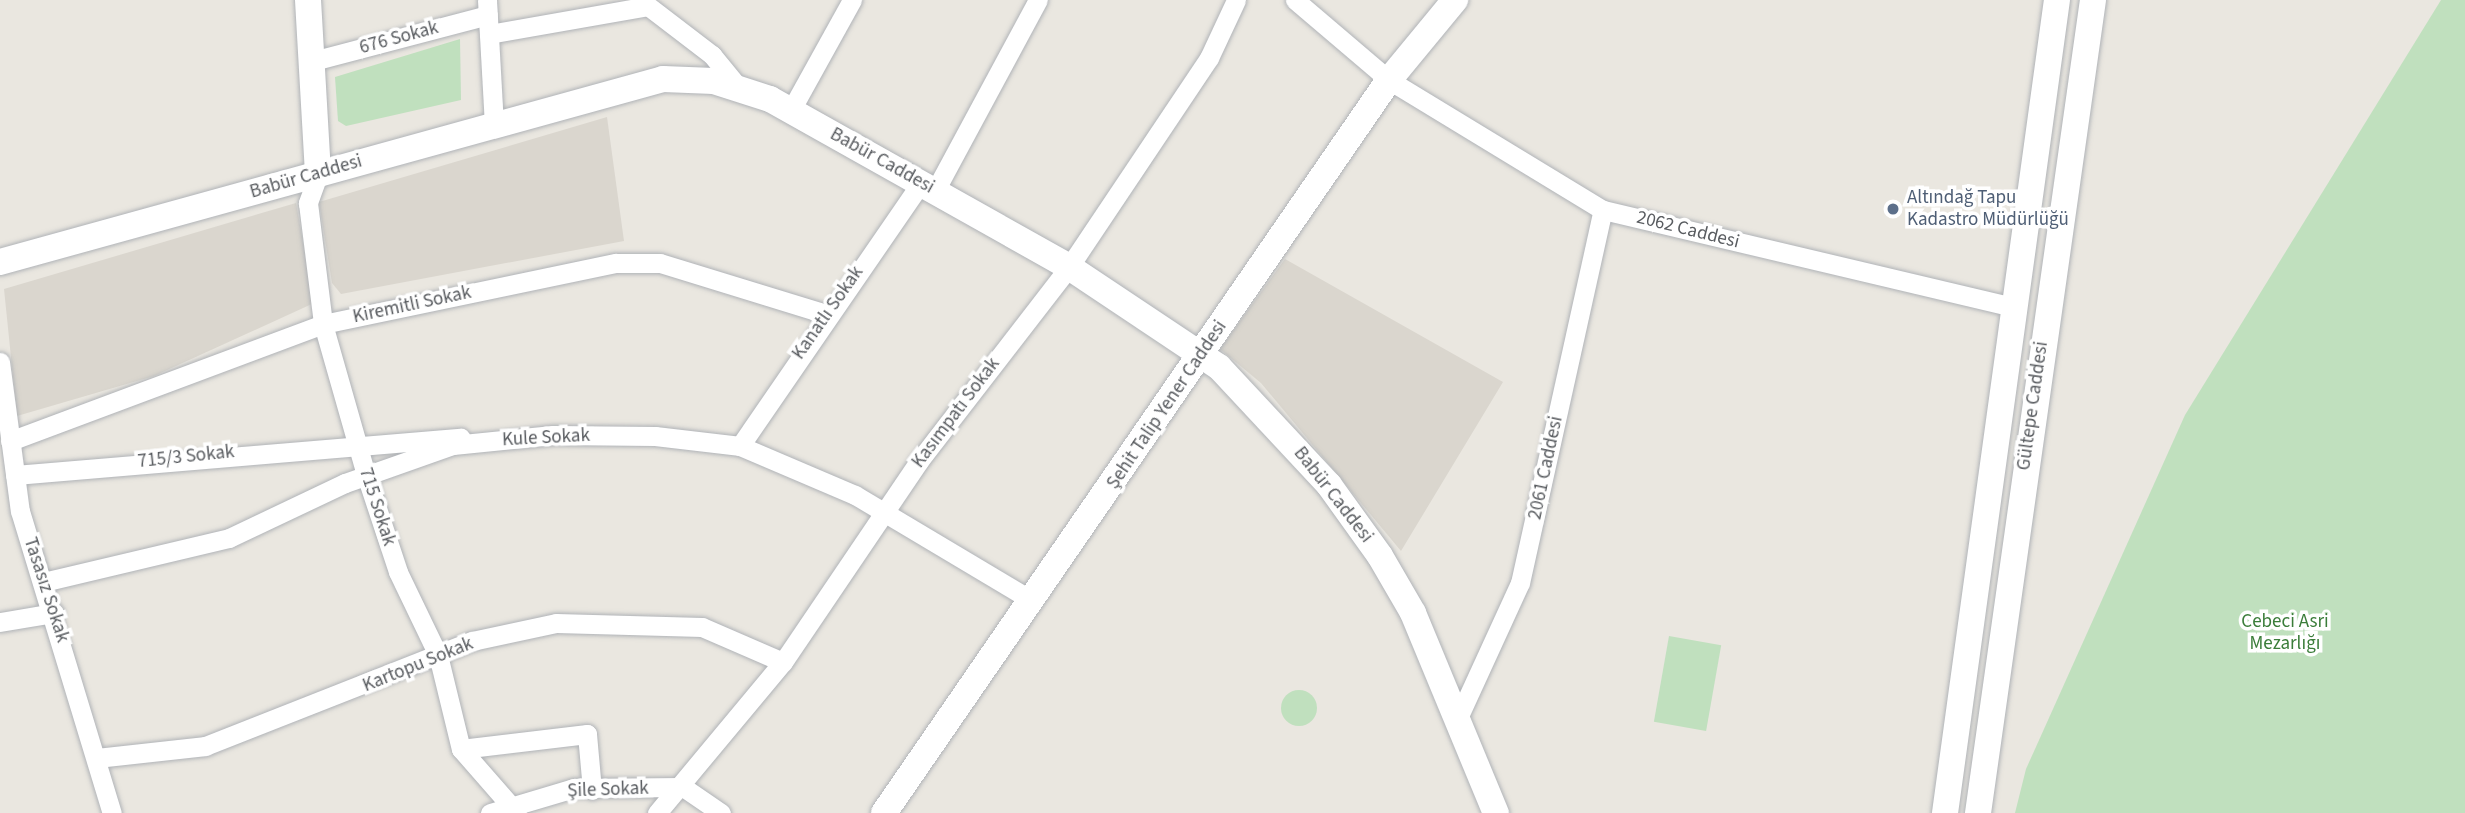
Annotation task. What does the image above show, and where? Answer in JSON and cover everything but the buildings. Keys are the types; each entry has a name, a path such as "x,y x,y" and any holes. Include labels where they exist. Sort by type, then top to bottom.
{"main road":[{"path":"308,0 309,62 318,174"},
{"name":"Şehit Talip Yener Caddesi","path":"884,813 1033,601 1389,80 1455,0"},
{"name":"Gültepe Caddesi","path":"1945,813 2057,0"},
{"name":"Gültepe Caddesi","path":"1978,813 2093,0"},
{"name":"Babür Caddesi","path":"0,262 663,79 696,78 739,88 791,110 1069,267 1203,352 1329,485 1380,556 1413,613 1459,716 1496,813"}],"street":[{"path":"791,110 852,0"},
{"name":"Kanatlı Sokak","path":"740,446 826,314 928,187 1038,0"},
{"name":"Kasımpatı Sokak","path":"657,813 683,787 783,662 886,510 1069,267 1209,58 1236,0"},
{"name":"2062 Caddesi","path":"1294,0 1389,80 1602,210 2016,308"},
{"name":"676 Sokak","path":"309,62 488,16 650,3"},
{"path":"650,3 712,54 739,88"},
{"path":"488,16 494,124"},
{"name":"715 Sokak","path":"318,174 307,203 323,324 366,475 398,572 438,655 461,749 513,808"},
{"name":"2061 Caddesi","path":"1459,716 1520,583 1602,210"},
{"name":"Kiremitli Sokak","path":"10,441 323,324 616,263 660,263 826,314"},
{"name":"Tasasız Sokak","path":"0,362 15,475 43,582 112,813"},
{"name":"715/3 Sokak","path":"15,475 358,442 448,436 492,441"},
{"name":"Kule Sokak","path":"43,582 229,538 366,475 453,445 492,441 655,436 740,446 886,510 1033,601"},
{"path":"0,622 54,613"},
{"name":"Kartopu Sokak","path":"97,758 205,746 472,641 556,623 644,623 702,627 783,662"},
{"path":"461,749 587,734 593,790"},
{"path":"683,787 721,813"},
{"name":"Şile Sokak","path":"490,813 574,788 593,790 683,787"}],"shaded area":[{"path":"607,117 624,241 341,294 332,283 319,202"},
{"path":"296,203 314,303 154,376 17,416 4,289"},
{"path":"1285,259 1503,382 1401,551 1261,383 1220,349"}],"green space":[{"name":"Cebeci Asri Mezarlığı","path":"2441,0 2465,0 2465,813 2015,813 2026,769 2185,415"},
{"path":"460,39 461,100 346,126 338,121 335,77"},
{"path":"1669,636 1721,645 1706,731 1654,722"},
{"path":"1299,690 1312,695 1317,708 1312,721 1299,726 1286,721 1281,708 1286,695"}],"place":[{"name":"Altındağ Tapu Kadastro Müdürlüğü","path":"1893,209"}]}
